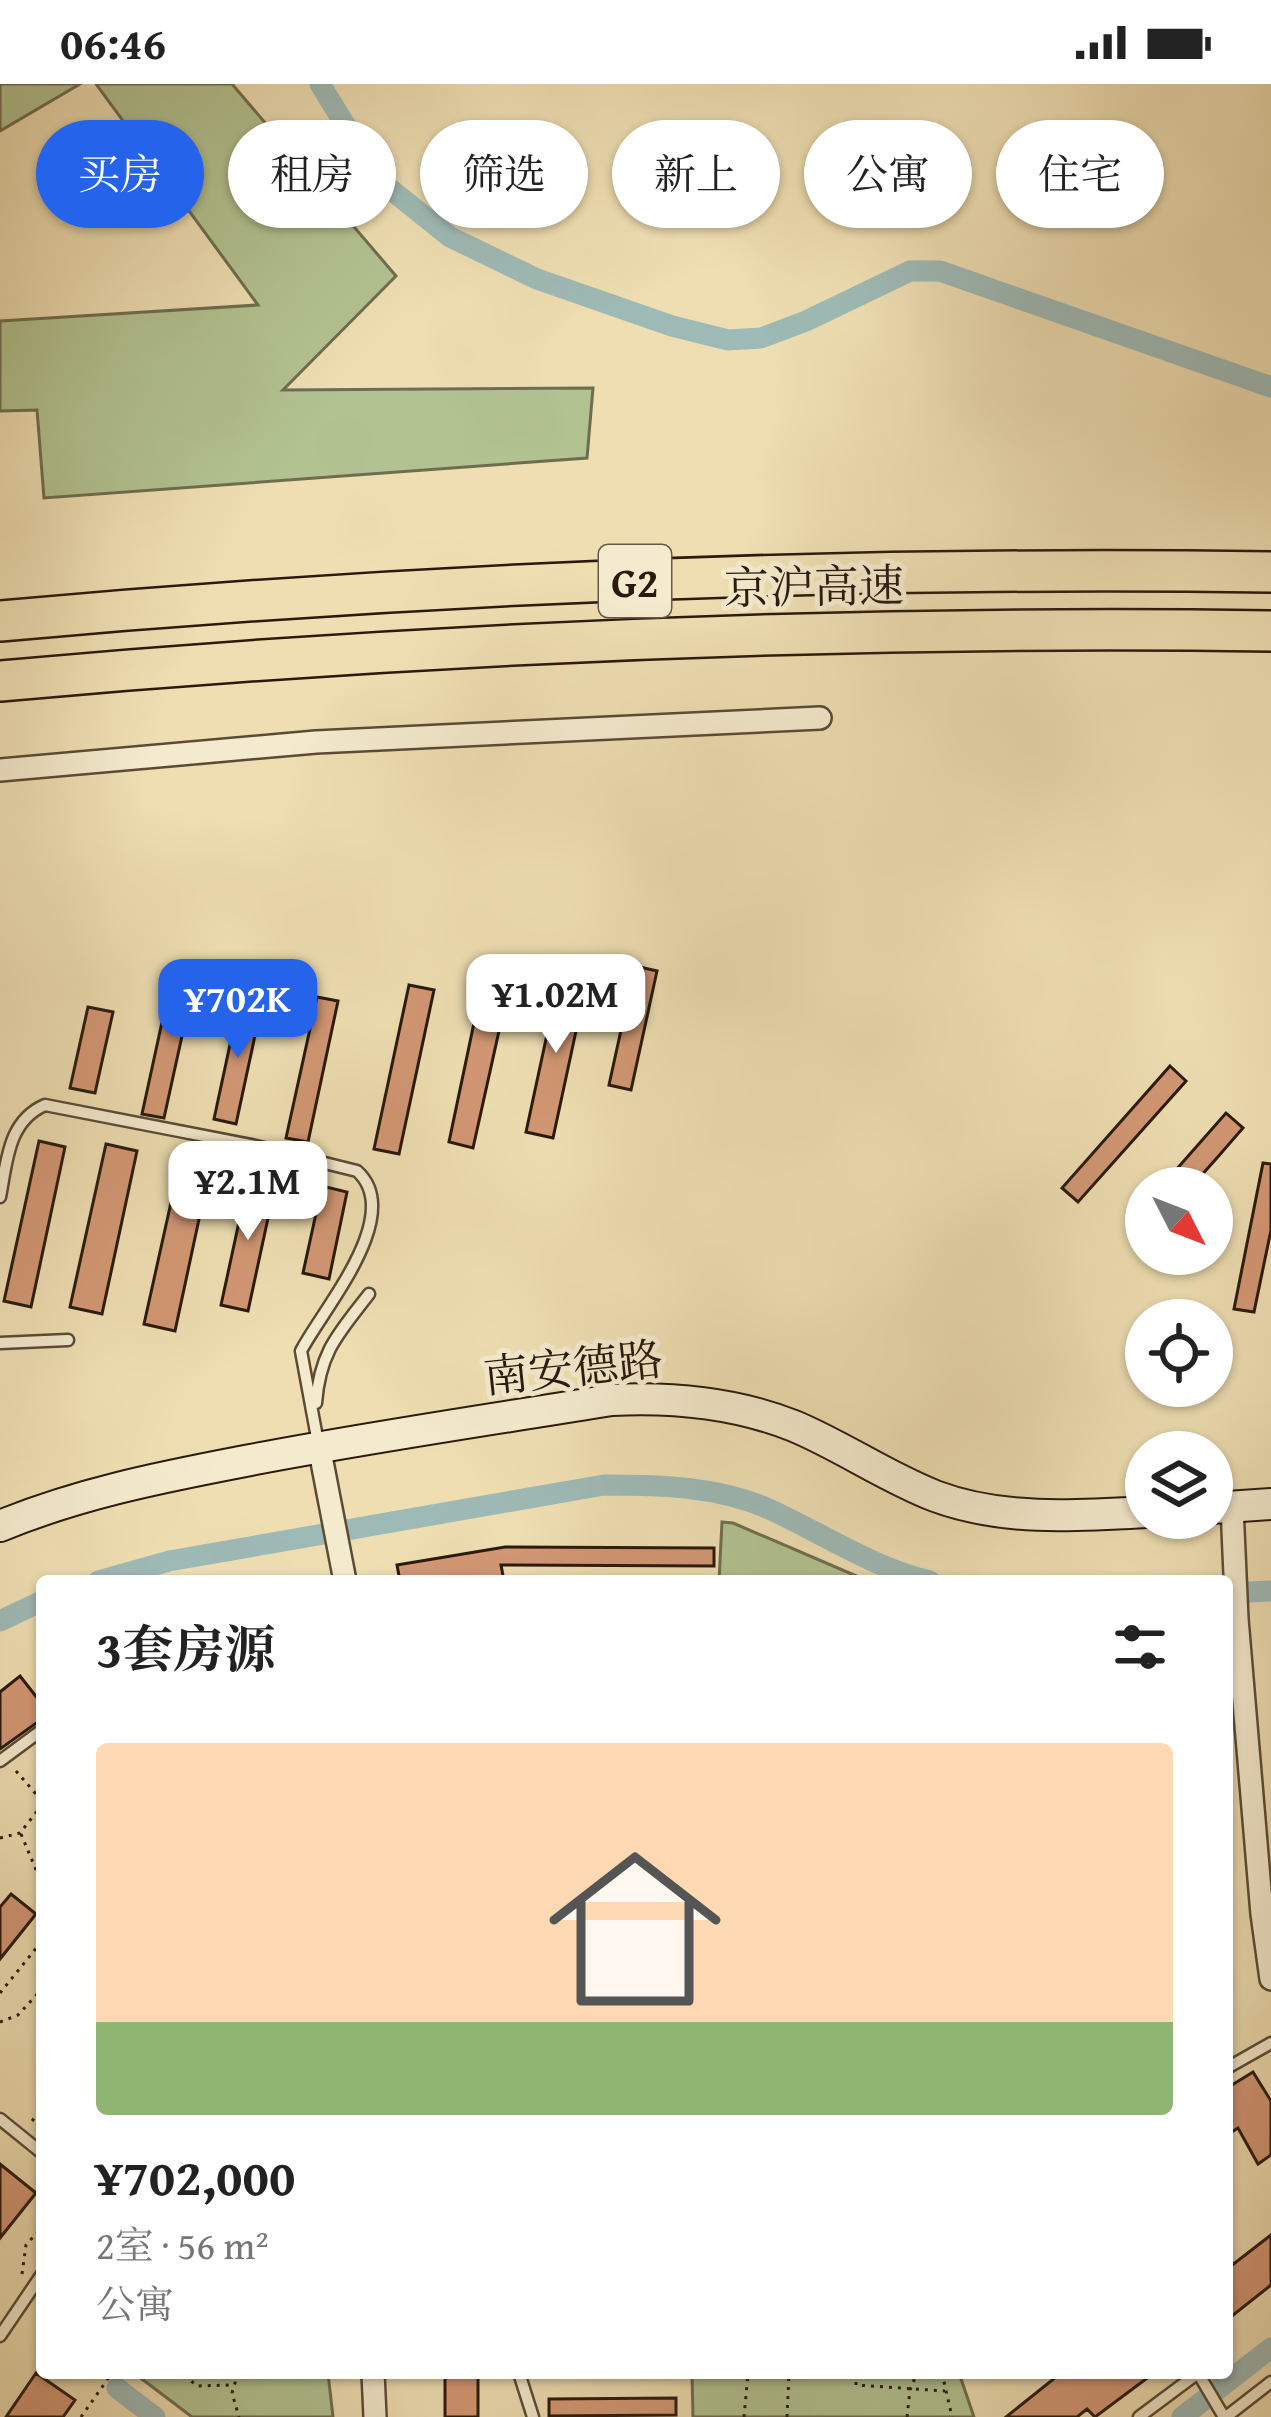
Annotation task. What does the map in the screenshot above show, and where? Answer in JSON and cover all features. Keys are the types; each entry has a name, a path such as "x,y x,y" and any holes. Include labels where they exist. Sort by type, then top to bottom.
{"highway":[{"name":"京沪高速","path":"0,621 186,604 627,581 835,573 1271,572"},
{"name":"京沪高速","path":"0,681 514,644 835,632 1271,631"}],"street":[{"path":"0,770 316,742 820,718"},
{"name":"南安德路","path":"0,1526 53,1504 130,1484 319,1446 612,1400 660,1398 709,1404 793,1426 908,1484 983,1509 1125,1513"},
{"path":"319,1446 343,1571"},
{"path":"1233,1506 1271,1504"},
{"path":"1228,1539 1264,1845 1271,1978"},
{"path":"373,2379 375,2417"}],"lane":[{"path":"0,1197 16,1127 45,1105 357,1171 367,1179 371,1211 361,1253 301,1351 319,1446"},
{"path":"315,1412 319,1368 327,1349 369,1294"},
{"path":"0,1343 68,1340"},
{"path":"2,1760 36,1734"},
{"path":"1233,2065 1271,2043"},
{"path":"0,2120 36,2147"},
{"path":"0,2336 36,2282"},
{"path":"521,2379 533,2417"},
{"path":"1139,2417 1196,2379"},
{"path":"1202,2379 1223,2413 1271,2382"}],"path":[{"path":"2,1760 36,1797"},
{"path":"0,1838 20,1833 36,1811"},
{"path":"20,1833 36,1870"},
{"path":"0,1993 36,1948"},
{"path":"0,2022 18,2015 36,1996"},
{"path":"31,2001 36,2004"},
{"path":"19,2280 26,2245 36,2234"},
{"path":"81,2417 108,2379"},
{"path":"190,2379 197,2386 233,2384"},
{"path":"235,2379 239,2417"},
{"path":"744,2417 747,2379"},
{"path":"787,2417 790,2379"},
{"path":"856,2379 860,2386 945,2391"},
{"path":"907,2417 915,2379"},
{"path":"943,2379 952,2417"}],"green space":[{"path":"0,84 80,84 0,131"},
{"path":"96,84 232,84 263,120 228,120 228,228 355,228 396,276 283,390 593,388 587,458 44,498 37,410 0,411 0,321 258,305 202,228 204,120 122,120"},
{"path":"722,1522 854,1575 719,1575"},
{"path":"142,2379 329,2379 333,2417 192,2417"},
{"path":"692,2379 961,2379 974,2417 693,2417"}],"building":[{"path":"635,966 657,971 631,1090 609,1085"},
{"path":"560,974 587,980 553,1138 526,1132"},
{"path":"483,980 509,986 473,1148 449,1142"},
{"path":"409,985 434,990 399,1154 374,1149"},
{"path":"169,990 191,995 164,1118 142,1114"},
{"path":"317,997 338,1001 308,1142 286,1138"},
{"path":"240,998 262,1003 236,1124 214,1119"},
{"path":"88,1007 113,1012 95,1093 70,1088"},
{"path":"1170,1066 1186,1081 1078,1202 1062,1188"},
{"path":"1226,1113 1243,1128 1209,1167 1178,1167"},
{"path":"39,1141 65,1147 31,1307 4,1301"},
{"path":"106,1144 137,1151 102,1314 70,1307"},
{"path":"180,1162 210,1168 175,1331 144,1324"},
{"path":"1263,1163 1271,1164 1271,1230 1254,1312 1234,1309"},
{"path":"249,1176 276,1181 248,1311 221,1305"},
{"path":"322,1186 347,1192 329,1279 303,1273"},
{"path":"505,1547 714,1548 714,1566 501,1565 503,1575 399,1575 397,1565"},
{"path":"20,1676 36,1696 36,1723 0,1749 0,1692"},
{"path":"11,1894 36,1914 0,1959 0,1907"},
{"path":"1253,2072 1271,2101 1271,2155 1258,2164 1238,2128 1233,2131 1233,2084"},
{"path":"0,2164 36,2193 0,2238"},
{"path":"1271,2235 1271,2285 1233,2315 1233,2264"},
{"path":"36,2373 36,2379 45,2379 75,2400 63,2417 6,2417"},
{"path":"445,2379 478,2379 478,2417 445,2417"},
{"path":"1054,2379 1146,2379 1095,2417 1087,2409 1077,2417 1006,2417"},
{"path":"676,2398 676,2415 549,2416 549,2399"}],"waterway":[{"path":"320,84 379,180 450,237 537,279 672,326 728,340 761,338 910,271 940,271 1271,387"},
{"path":"119,1575 169,1561 604,1485 688,1488 749,1501 909,1575"},
{"path":"1233,1593 1271,1591"},
{"path":"0,1621 36,1604"},
{"path":"1233,2377 1271,2348"},
{"path":"1182,2417 1231,2379"},
{"path":"117,2388 155,2417"}]}
